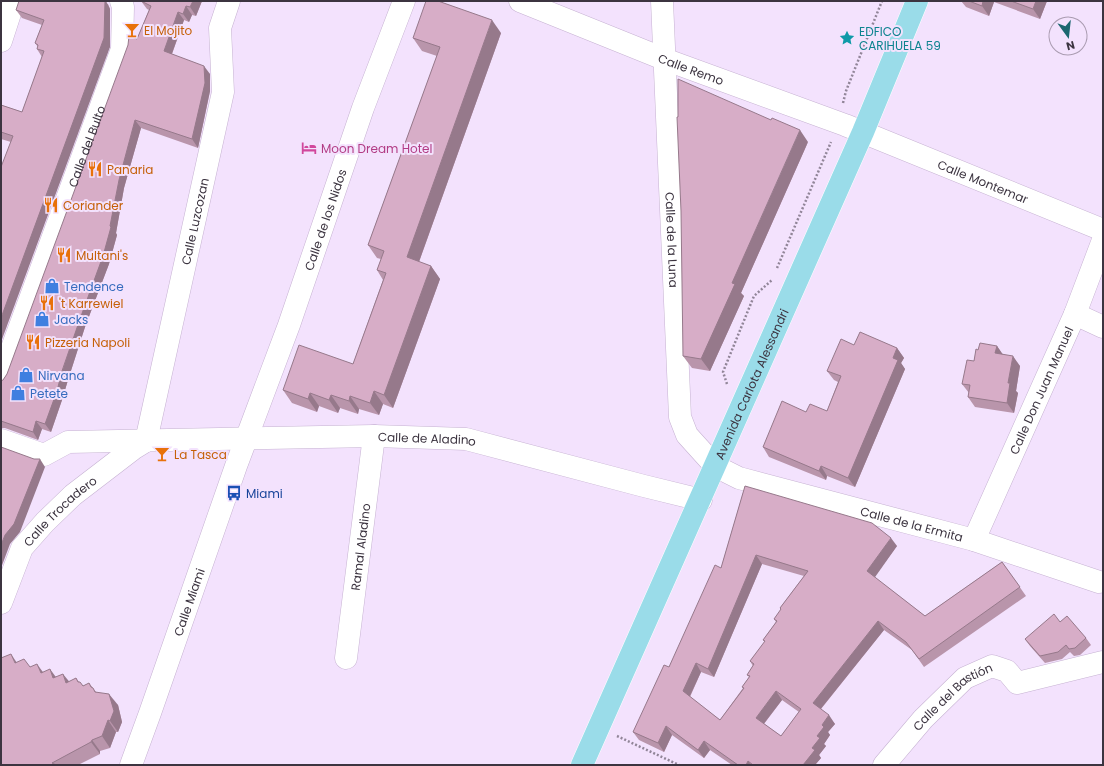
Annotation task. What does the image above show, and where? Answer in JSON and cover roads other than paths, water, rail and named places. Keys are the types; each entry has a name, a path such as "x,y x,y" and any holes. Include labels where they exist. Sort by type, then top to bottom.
{"main road":[{"name":"Avenida Carlota Alessandri","path":"582,765 863,132 917,1"}],"street":[{"path":"1,41 14,1"},
{"name":"Calle del Bulto","path":"1,378 122,49 123,7 121,1"},
{"name":"Calle Luzcozan","path":"146,441 223,92 220,28 229,1"},
{"name":"Calle de los Nidos","path":"247,438 289,325 363,108 404,1"},
{"name":"Calle Remo","path":"520,1 664,59 863,132"},
{"name":"Calle de la Luna","path":"662,1 680,416 687,435 715,466"},
{"name":"Calle Montemar","path":"863,132 1103,230"},
{"name":"Calle Don Juan Manuel","path":"974,540 1075,314 1103,240"},
{"path":"1075,314 1103,327"},
{"name":"Calle de Aladino","path":"1,440 44,455 68,442 374,436 466,439 700,500"},
{"name":"Ramal Aladino","path":"346,658 374,436"},
{"name":"Calle Miami","path":"131,765 247,438"},
{"name":"Calle Trocadero","path":"1,603 22,548 45,522 73,495 133,449 146,441"},
{"name":"Calle de la Ermita","path":"715,466 739,478 974,540 1102,581"},
{"name":"Calle del Bastión","path":"884,765 923,719 965,678 992,666 1007,671 1017,683 1103,662"}],"place":[{"name":"El Mojito","path":"132,30"},
{"name":"EDFICO CARIHUELA 59","path":"847,38"},
{"name":"Moon Dream Hotel","path":"309,148"},
{"name":"Panaria","path":"95,169"},
{"name":"Coriander","path":"51,205"},
{"name":"Multani's","path":"64,255"},
{"name":"Tendence","path":"52,286"},
{"name":"'t Karrewiel","path":"47,303"},
{"name":"Jacks","path":"42,319"},
{"name":"Pizzeria Napoli","path":"33,342"},
{"name":"Nirvana","path":"26,375"},
{"name":"Petete","path":"18,393"},
{"name":"La Tasca","path":"162,454"},
{"name":"Miami","path":"234,493"}]}
